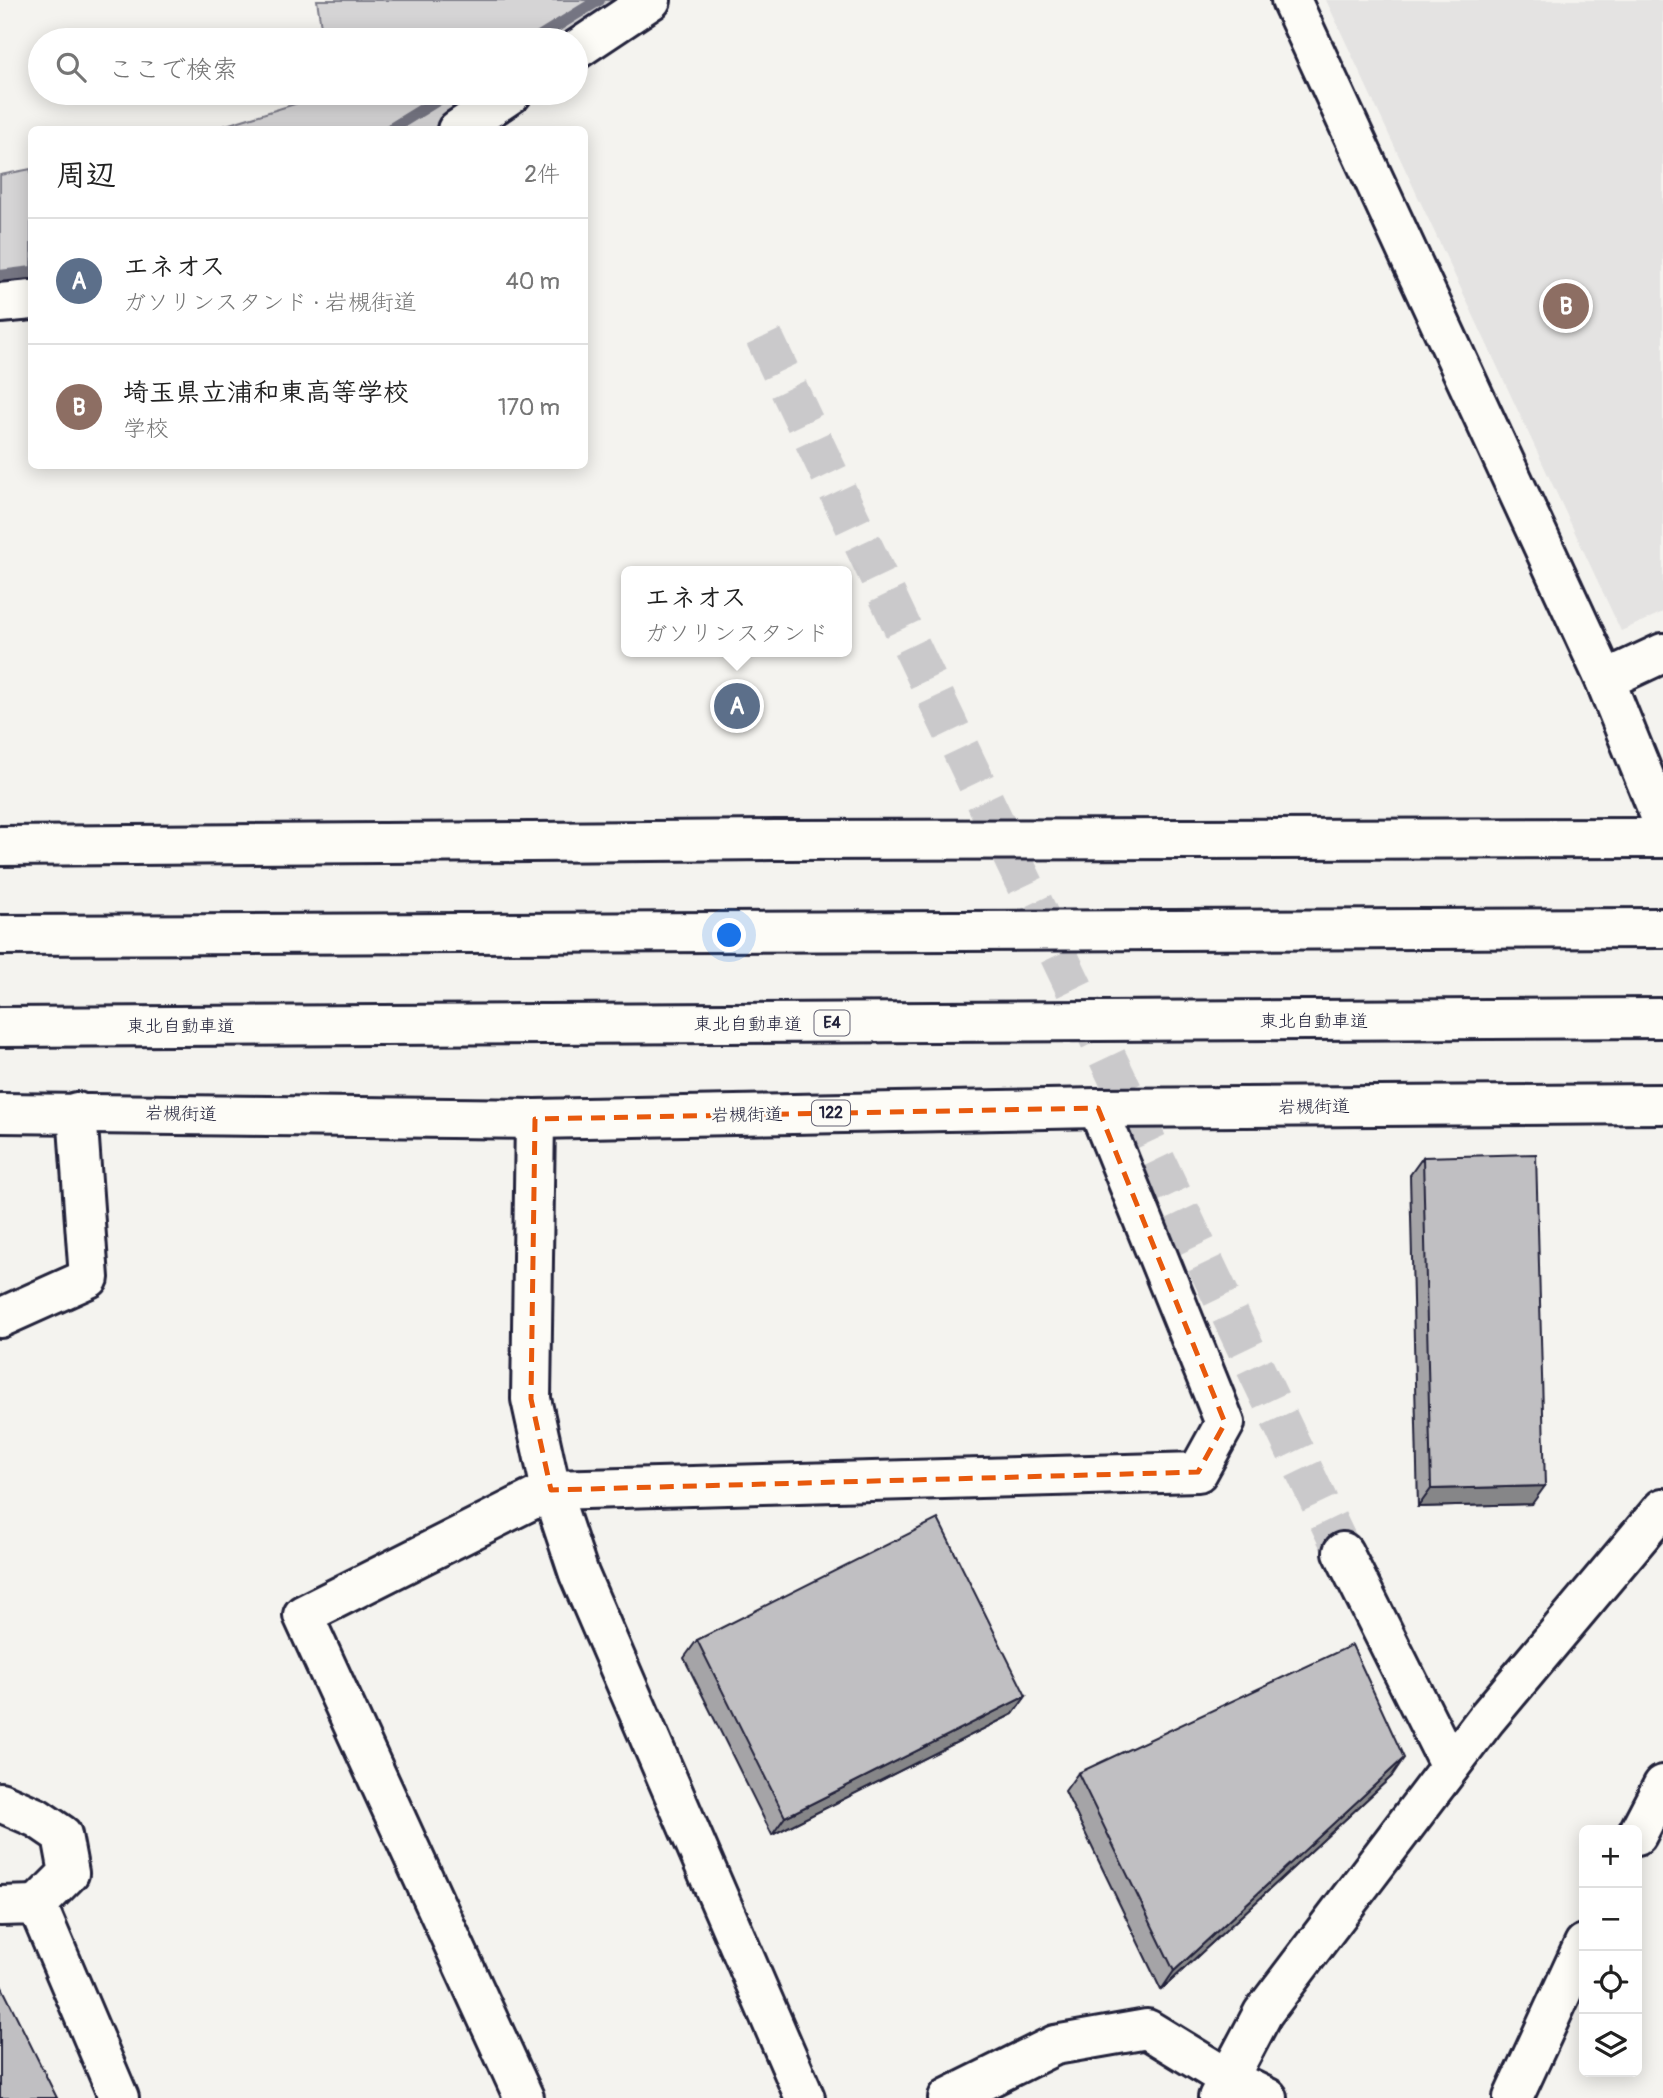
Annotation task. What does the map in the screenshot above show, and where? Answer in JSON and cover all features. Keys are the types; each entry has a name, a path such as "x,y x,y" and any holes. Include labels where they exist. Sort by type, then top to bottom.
{"main road":[{"path":"588,42 651,0"},
{"path":"1291,0 1605,680 1663,823"},
{"path":"463,126 494,105"},
{"path":"0,303 28,300"},
{"path":"1605,680 1663,653"},
{"path":"0,845 1663,838"},
{"path":"0,935 1663,928"},
{"name":"東北自動車道","path":"0,1027 1663,1018"},
{"name":"岩槻街道","path":"0,1113 535,1119 1098,1108 1663,1104"},
{"path":"524,2098 303,1615 551,1490 1198,1472 1225,1423 1098,1108"},
{"path":"0,1318 89,1278 77,1112"},
{"path":"535,1119 531,1399 551,1490 579,1574 805,2098"},
{"path":"1223,2088 1263,2013 1450,1766 1486,1719 1663,1508"},
{"path":"1343,1552 1450,1766"},
{"path":"1642,1825 1663,1785"},
{"path":"0,1802 37,1818 62,1835 69,1873 18,1905 119,2098"},
{"path":"1513,2098 1581,1951"},
{"path":"948,2098 1055,2045 1147,2029 1223,2088 1268,2098"}],"highlighted area":[{"path":"1098,1108 1225,1423 1198,1472 551,1490 531,1399 535,1119"}],"shaded area":[{"path":"317,0 661,0 588,34 588,28 321,28"},
{"path":"1326,0 1663,0 1663,612 1621,631"},
{"path":"291,105 520,105 488,126 223,126"},
{"path":"28,170 28,299 0,304 0,175"}],"building":[{"path":"1536,1154 1545,1486 1431,1489 1423,1157"},
{"path":"938,1519 1026,1696 785,1817 697,1640"},
{"path":"1352,1645 1404,1758 1174,1971 1078,1773"},
{"path":"1,1985 57,2098 0,2098"}],"waterway":[{"path":"554,28 599,0"},
{"path":"395,126 430,105"},
{"path":"0,276 28,272"}],"tunnel":[{"path":"764,337 1343,1552"}],"place":[{"name":"埼玉県立浦和東高等学校","path":"1566,306"},
{"name":"エネオス","path":"737,706"}]}
